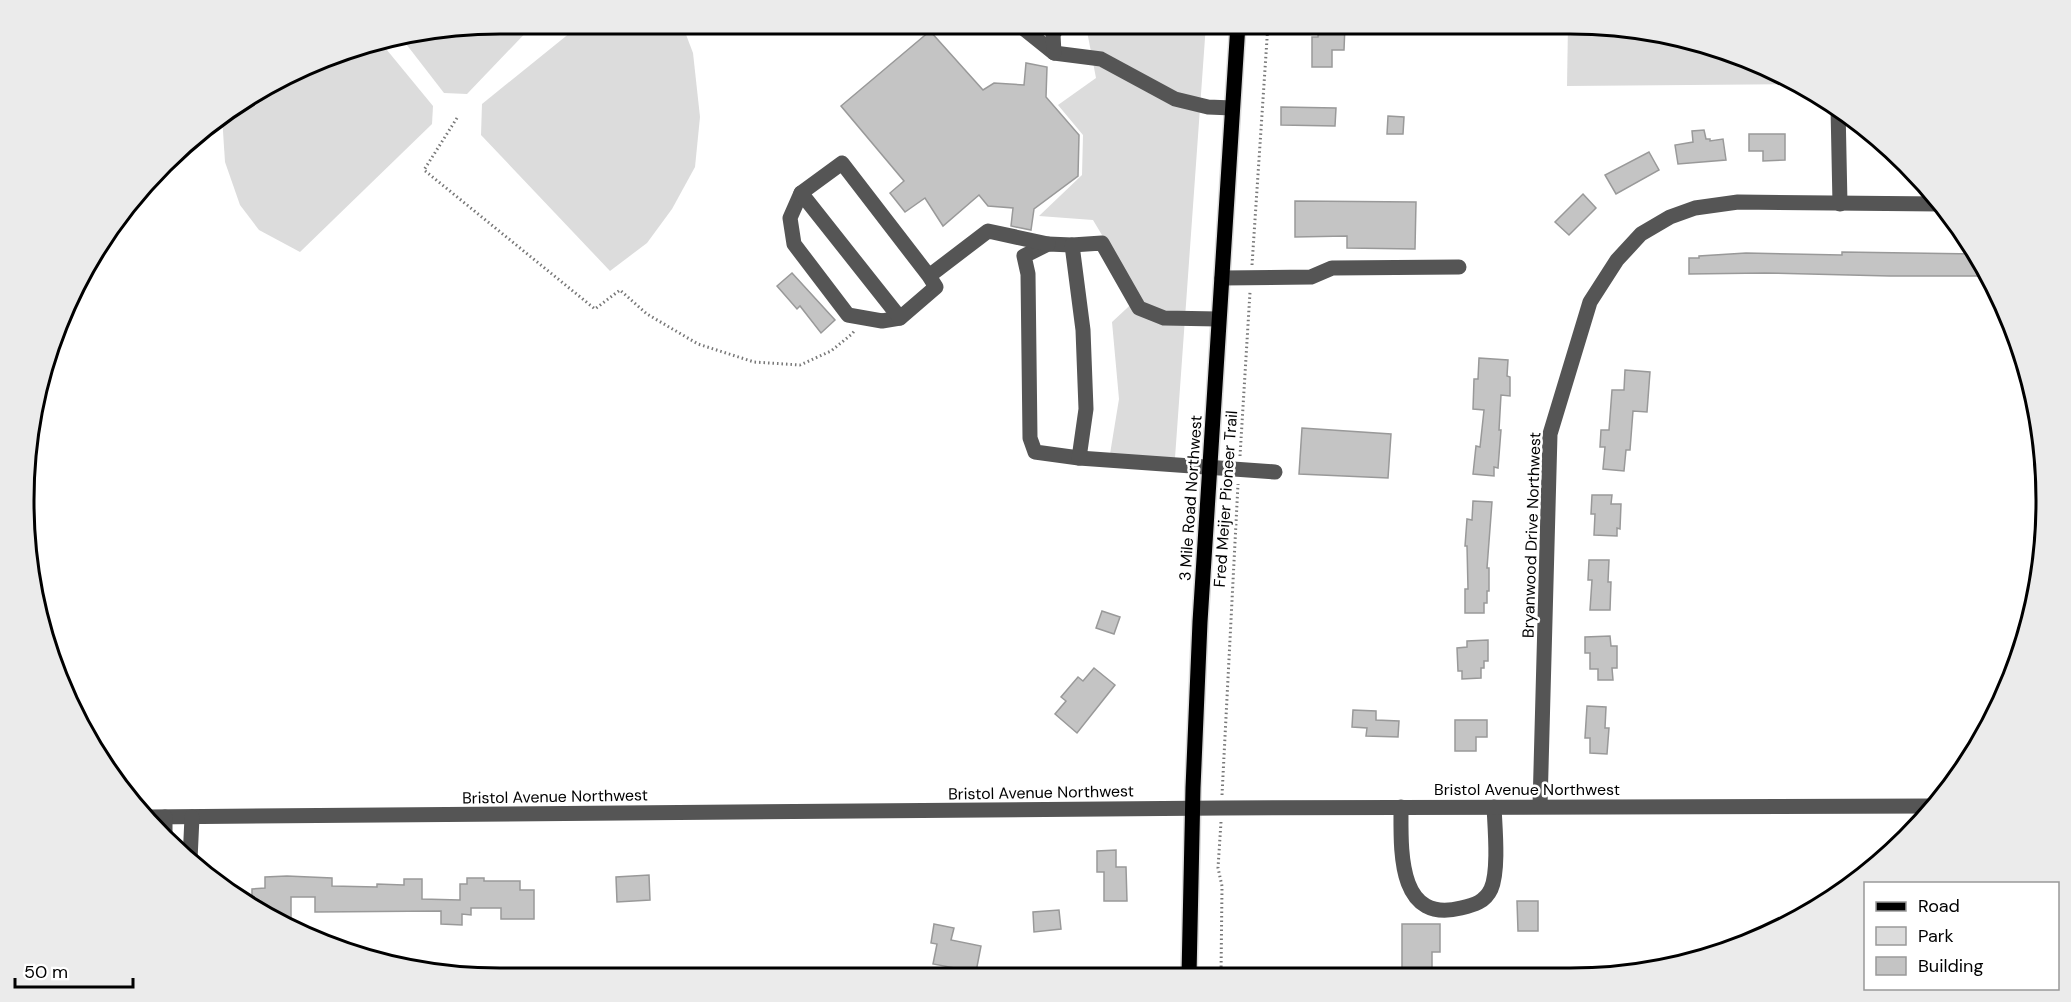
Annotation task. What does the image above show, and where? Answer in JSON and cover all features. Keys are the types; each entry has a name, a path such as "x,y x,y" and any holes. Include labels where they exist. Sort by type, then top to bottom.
{"main road":[{"name":"3 Mile Road Northwest","path":"1189,968 1200,622 1237,34"}],"street":[{"path":"1030,34 1054,53 1101,59 1175,99 1232,108"},
{"path":"1054,34 1054,53"},
{"path":"1838,120 1840,204"},
{"path":"842,163 936,287 900,318 882,321 861,318 848,315 794,244 790,218 801,193 842,163"},
{"path":"801,193 900,318"},
{"name":"Bryanwood Drive Northwest","path":"1540,806 1550,434 1590,302 1617,260 1641,234 1670,217 1695,208 1738,202 1930,204"},
{"path":"929,276 988,231 1048,244 1102,243 1139,308 1164,318 1218,319"},
{"path":"1048,244 1024,256 1028,274 1030,438 1035,452 1079,458 1275,472"},
{"path":"1072,245 1083,330 1086,409 1079,458"},
{"path":"1222,278 1311,278 1332,268 1459,267"},
{"name":"Bristol Avenue Northwest","path":"158,817 1540,806 1923,806"},
{"path":"1401,807 1401,849 1406,880 1419,902 1437,911 1478,903 1487,897 1495,874 1494,807"},
{"path":"165,817 165,825"},
{"path":"190,850 192,817"}],"path":[{"name":"Fred Meijer Pioneer Trail","path":"1221,968 1222,886 1218,868 1239,469 1267,34"},
{"path":"457,118 424,170 595,309 620,290 647,314 698,344 754,362 800,366 831,351 845,340 852,334 861,318"}],"green space":[{"path":"524,34 467,94 444,93 406,44 470,35"},
{"path":"569,34 686,34 693,53 700,117 695,167 672,209 647,243 610,271 481,135 482,104"},
{"path":"1088,34 1205,34 1175,458 1110,454 1119,399 1112,322 1139,297 1093,220 1039,216 1082,175 1083,135 1058,105 1096,78"},
{"path":"1568,34 1631,38 1691,50 1749,70 1778,84 1567,86"},
{"path":"386,49 433,106 432,124 300,252 259,230 240,205 225,162 223,127 268,97 295,83 322,70 380,50"}],"building":[{"path":"926,34 933,34 983,90 994,83 1024,85 1026,63 1047,67 1046,97 1079,135 1078,176 1034,209 1031,230 1011,226 1013,208 988,206 979,195 943,226 925,198 905,212 890,193 904,181 841,106"},
{"path":"1318,34 1345,34 1344,50 1332,50 1332,67 1312,67 1312,37 1318,37"},
{"path":"1281,107 1336,108 1335,126 1281,125"},
{"path":"1388,116 1404,117 1403,134 1387,134"},
{"path":"1704,130 1706,139 1710,141 1723,139 1726,160 1678,164 1675,145 1693,142 1692,131"},
{"path":"1749,134 1785,134 1785,160 1763,161 1763,151 1749,151"},
{"path":"1649,152 1659,170 1616,194 1605,175"},
{"path":"1583,194 1596,208 1569,235 1555,222"},
{"path":"1295,201 1416,202 1415,249 1347,248 1347,236 1295,237"},
{"path":"1842,252 1965,254 1978,276 1689,274 1689,258 1699,258 1699,256 1746,253 1842,255"},
{"path":"792,273 835,320 821,333 800,306 797,309 777,286"},
{"path":"1479,358 1508,360 1507,376 1510,377 1510,396 1501,395 1498,468 1494,467 1494,476 1473,474 1476,446 1480,447 1484,410 1473,409 1474,379 1478,379"},
{"path":"1625,370 1650,372 1647,412 1633,411 1630,450 1626,450 1624,471 1603,469 1605,447 1600,447 1601,430 1609,430 1612,390 1624,390"},
{"path":"1302,428 1391,434 1388,478 1299,474"},
{"path":"1592,495 1612,495 1611,504 1621,504 1620,529 1617,528 1617,536 1594,535 1595,514 1591,514"},
{"path":"1473,501 1492,502 1487,568 1489,568 1489,591 1487,591 1487,603 1484,603 1484,613 1465,613 1465,589 1468,589 1467,546 1465,546 1467,519 1472,520"},
{"path":"1589,560 1609,560 1610,610 1590,610 1592,580 1588,580"},
{"path":"1102,611 1120,617 1114,634 1096,628"},
{"path":"1610,636 1611,646 1617,646 1617,668 1612,668 1613,680 1598,680 1598,669 1590,669 1590,653 1585,653 1585,637"},
{"path":"1488,640 1488,661 1484,661 1484,668 1481,668 1481,678 1462,679 1462,671 1458,671 1457,648 1467,647 1467,641"},
{"path":"1094,668 1115,685 1077,733 1055,714 1066,701 1061,697 1078,677 1083,681"},
{"path":"1587,706 1606,707 1605,728 1609,728 1607,754 1590,753 1590,738 1585,738"},
{"path":"1353,710 1376,711 1376,720 1399,721 1398,737 1366,736 1367,728 1352,727"},
{"path":"1455,720 1487,720 1487,737 1476,737 1476,751 1455,751"},
{"path":"1116,850 1116,867 1126,867 1127,901 1104,901 1104,872 1097,872 1097,851"},
{"path":"649,875 650,900 617,902 616,877"},
{"path":"265,877 332,878 332,886 377,887 377,884 404,885 404,879 422,879 422,899 460,900 460,884 467,884 467,878 484,878 484,881 520,881 520,890 534,890 534,919 501,919 501,908 471,908 471,915 462,914 462,925 441,924 441,911 315,912 315,897 291,897 291,917 252,895 252,889 265,888"},
{"path":"1517,901 1538,901 1538,931 1518,931"},
{"path":"1059,910 1061,929 1034,932 1033,912"},
{"path":"934,924 954,928 951,940 981,946 977,968 954,968 933,964 937,944 931,943"},
{"path":"1402,924 1440,924 1440,952 1432,952 1432,968 1402,968"}]}
